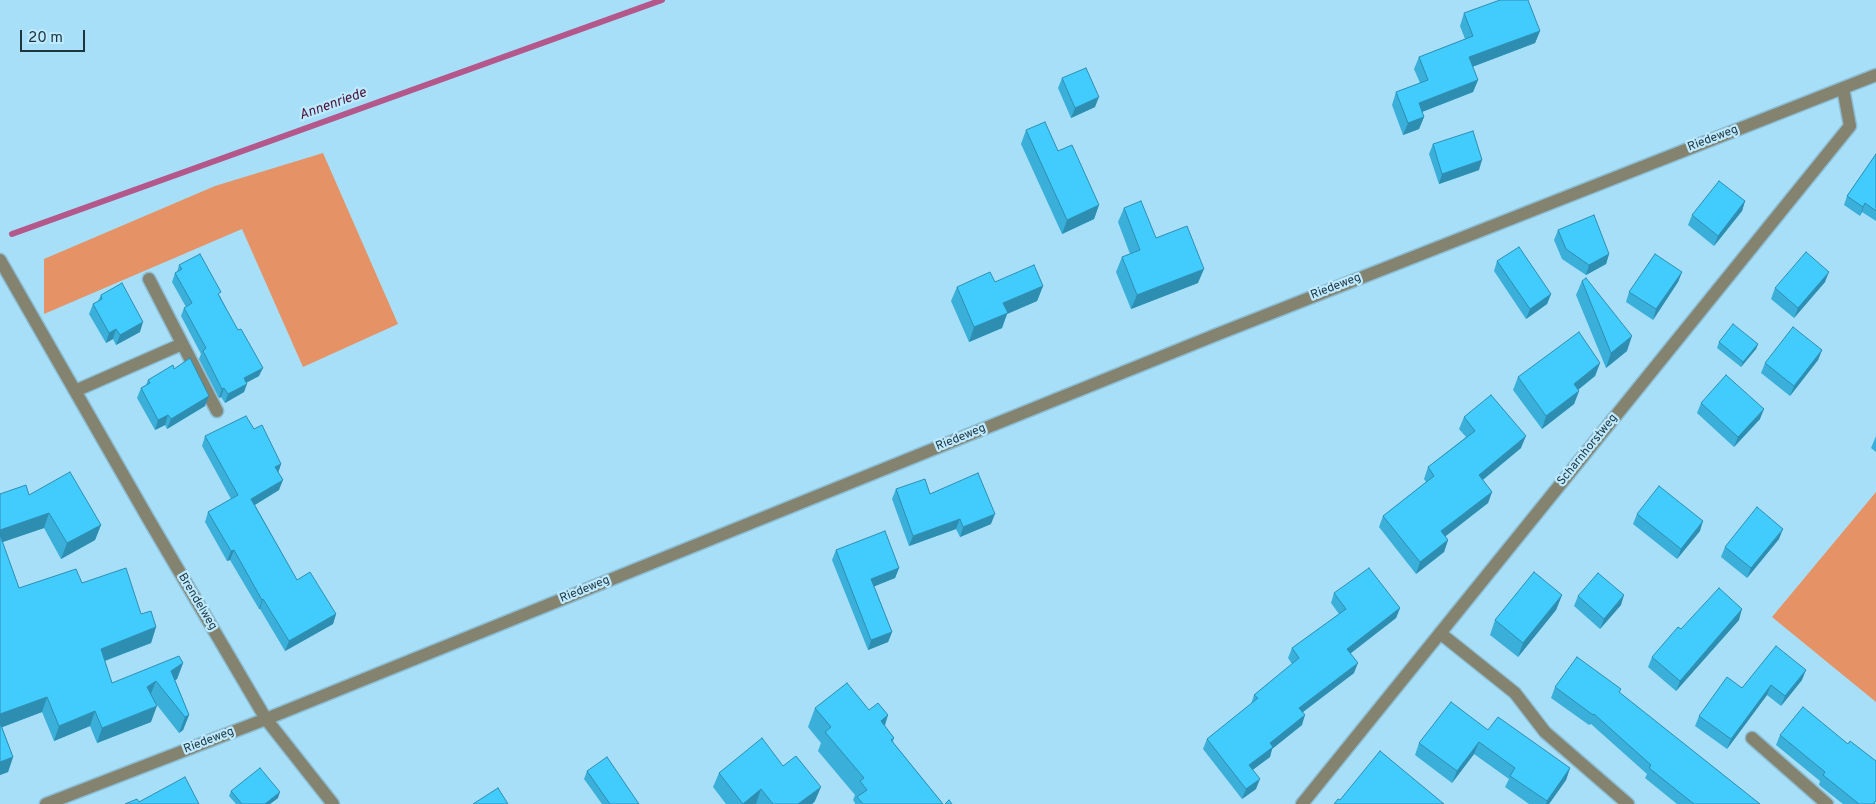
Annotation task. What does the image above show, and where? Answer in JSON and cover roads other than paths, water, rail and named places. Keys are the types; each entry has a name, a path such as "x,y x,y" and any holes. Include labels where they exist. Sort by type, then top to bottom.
{"street":[{"name":"Riedeweg","path":"46,804 266,719 1213,336 1876,75"},
{"name":"Scharnhorstweg","path":"1302,804 1850,126 1843,88"},
{"name":"Brendelweg","path":"0,260 154,529 266,719 333,804"},
{"path":"149,279 218,411"},
{"path":"76,391 182,344"},
{"path":"1440,633 1515,693 1545,732 1628,804"},
{"path":"1752,738 1828,804"}],"waterway":[{"name":"Annenriede","path":"12,234 662,0"}]}
